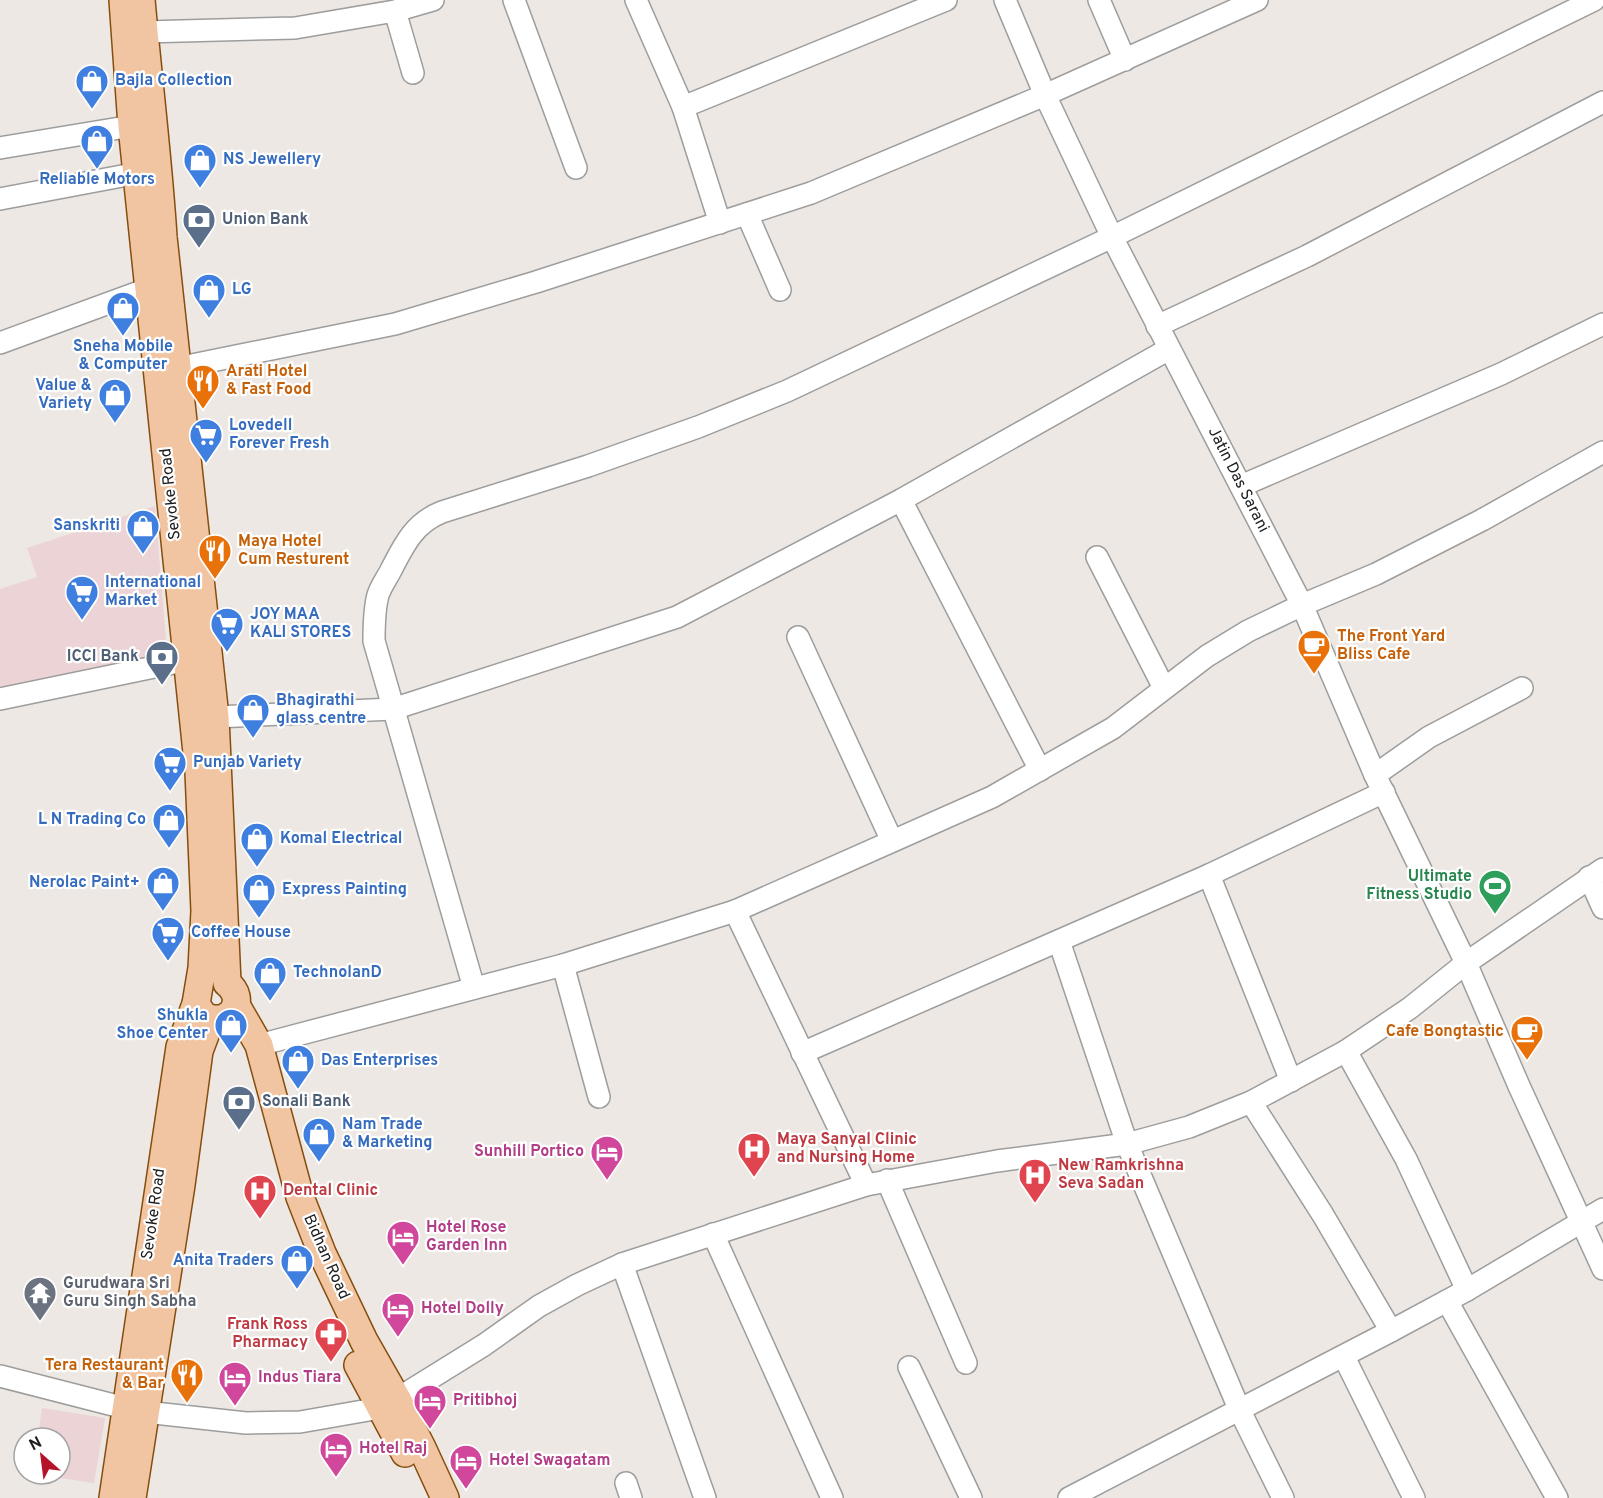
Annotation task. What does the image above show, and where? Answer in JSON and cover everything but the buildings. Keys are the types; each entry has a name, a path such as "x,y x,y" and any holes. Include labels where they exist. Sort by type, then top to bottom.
{"main road":[{"name":"Sevoke Road","path":"123,0 135,32 168,369 188,660 199,772 205,911 216,1003"},
{"name":"Sevoke Road","path":"132,1498 136,1408 180,1047 216,1003 215,717 168,369 150,288 132,126 135,32 141,0"},
{"name":"Bidhan Road","path":"216,1003 252,1046 265,1126 291,1212 350,1349 389,1404 445,1498"},
{"name":"Bidhan Road","path":"389,1404 406,1455 426,1498"},
{"name":"Sevoke Road","path":"113,1498 136,1408"}],"street":[{"path":"135,32 295,28 395,11 433,0"},
{"path":"514,0 576,168"},
{"path":"636,0 683,107 720,223"},
{"path":"683,107 946,0"},
{"name":"Jatin Das Sarani","path":"1005,0 1045,95 1112,237 1302,605 1379,783 1466,963 1519,1086 1603,1269"},
{"path":"1099,0 1125,60"},
{"path":"168,369 395,324 536,282 747,214 811,192 1045,95 1257,0"},
{"path":"474,988 374,642 374,618 379,594 409,536 426,520 442,512 599,462 698,427 787,391 1112,237 1594,0"},
{"path":"395,11 413,73"},
{"path":"1157,326 1307,256 1603,102"},
{"path":"0,148 132,126"},
{"path":"0,199 138,173"},
{"path":"747,214 780,290"},
{"path":"0,343 150,288"},
{"path":"1241,486 1500,374 1603,324"},
{"path":"215,717 393,709 677,616 901,500 1169,349"},
{"path":"252,1046 563,965 735,911 992,797 1113,728 1207,656 1248,631 1376,574 1482,520 1603,452"},
{"path":"901,500 1040,770"},
{"path":"1097,557 1164,688"},
{"path":"798,637 892,841"},
{"path":"0,699 188,660"},
{"path":"802,1053 1209,875 1379,783 1429,737 1522,688"},
{"path":"0,1376 136,1408 246,1423 300,1422 389,1404 475,1351 539,1306 622,1264 877,1183 997,1161 1127,1144 1189,1127 1251,1102 1346,1051 1410,1008 1466,963 1596,873 1603,908"},
{"path":"1209,875 1291,1081"},
{"path":"735,911 802,1053 877,1183 966,1363"},
{"path":"1059,941 1127,1144 1240,1411 1283,1498"},
{"path":"563,965 599,1096"},
{"path":"1346,1051 1406,1159 1467,1290"},
{"path":"1251,1102 1323,1215 1391,1332"},
{"path":"1069,1498 1391,1332 1467,1290 1603,1209"},
{"path":"713,1234 832,1498"},
{"path":"622,1264 705,1498"},
{"path":"1447,1301 1557,1498"},
{"path":"1344,1357 1414,1498"},
{"path":"909,1367 971,1498"}],"shaded area":[{"name":"International Market","path":"155,506 167,652 13,685 0,691 0,589 37,577 27,548"},
{"path":"42,1408 105,1418 94,1483 72,1480 72,1426 40,1426"}],"place":[{"name":"Bajla Collection","path":"92,110"},
{"name":"Reliable Motors","path":"97,170"},
{"name":"NS Jewellery","path":"200,189"},
{"name":"Union Bank","path":"199,249"},
{"name":"LG","path":"209,319"},
{"name":"Sneha Mobile & Computer","path":"123,337"},
{"name":"Arati Hotel & Fast Food","path":"203,410"},
{"name":"Value & Variety","path":"115,424"},
{"name":"Lovedell Forever Fresh","path":"206,464"},
{"name":"Sanskriti","path":"143,555"},
{"name":"Maya Hotel Cum Resturent","path":"215,580"},
{"name":"International Market","path":"82,621"},
{"name":"JOY MAA KALI STORES","path":"227,653"},
{"name":"The Front Yard Bliss Cafe","path":"1314,675"},
{"name":"ICCI Bank","path":"162,686"},
{"name":"Bhagirathi glass centre","path":"253,739"},
{"name":"Punjab Variety","path":"170,792"},
{"name":"L N Trading Co","path":"169,849"},
{"name":"Komal Electrical","path":"257,868"},
{"name":"Nerolac Paint+","path":"163,912"},
{"name":"Ultimate Fitness Studio","path":"1495,915"},
{"name":"Express Painting","path":"259,919"},
{"name":"Coffee House","path":"168,962"},
{"name":"TechnolanD","path":"270,1002"},
{"name":"Shukla Shoe Center","path":"231,1054"},
{"name":"Cafe Bongtastic","path":"1527,1061"},
{"name":"Das Enterprises","path":"298,1090"},
{"name":"Sonali Bank","path":"239,1131"},
{"name":"Nam Trade & Marketing","path":"319,1163"},
{"name":"Maya Sanyal Clinic and Nursing Home","path":"754,1178"},
{"name":"Sunhill Portico","path":"607,1181"},
{"name":"New Ramkrishna Seva Sadan","path":"1035,1204"},
{"name":"Dental Clinic","path":"260,1220"},
{"name":"Hotel Rose Garden Inn","path":"403,1266"},
{"name":"Anita Traders","path":"297,1290"},
{"name":"Gurudwara Sri Guru Singh Sabha","path":"40,1322"},
{"name":"Hotel Dolly","path":"398,1338"},
{"name":"Frank Ross Pharmacy","path":"331,1363"},
{"name":"Tera Restaurant & Bar","path":"187,1404"},
{"name":"Indus Tiara","path":"235,1407"},
{"name":"Pritibhoj","path":"430,1430"},
{"name":"Hotel Raj","path":"336,1478"},
{"name":"Hotel Swagatam","path":"466,1490"}]}
